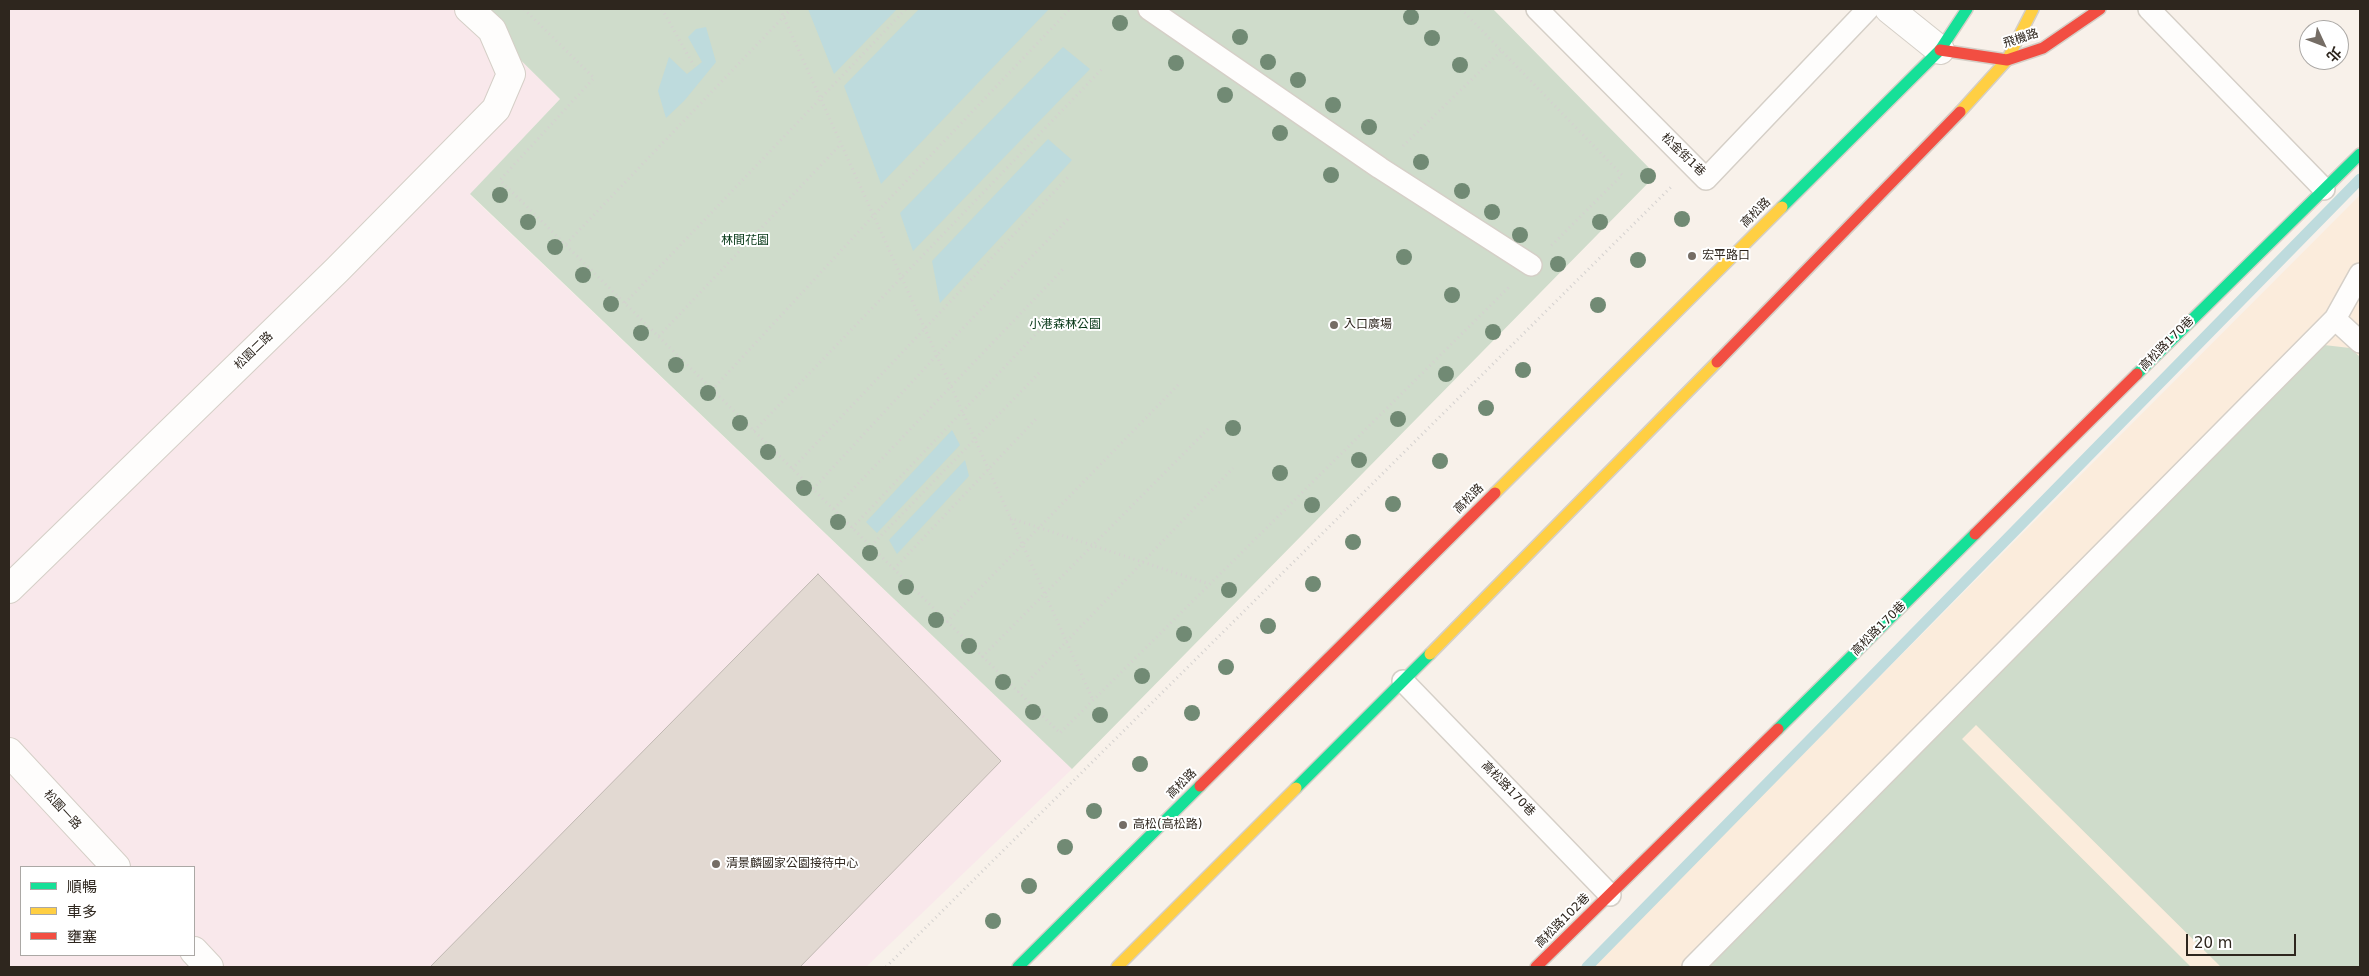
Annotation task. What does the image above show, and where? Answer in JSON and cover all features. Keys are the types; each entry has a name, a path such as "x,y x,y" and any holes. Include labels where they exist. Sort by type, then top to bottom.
{"street":[{"name":"松園二路","path":"9,589 337,270 496,109 511,74 492,30 469,9"},
{"path":"1889,9 1940,50"},
{"name":"高松路","path":"1018,967 1940,50 1967,9"},
{"path":"1117,967 1403,681 1935,140 2007,60 2033,9"},
{"name":"飛機路","path":"1940,50 2007,60 2043,48 2100,9"},
{"name":"高松路170巷","path":"1610,895 2360,154"},
{"name":"松園一路","path":"9,752 115,866"},
{"name":"高松路102巷","path":"1536,967 1610,895"},
{"path":"195,952 209,967"}],"lane":[{"path":"1149,9 1380,168 1532,265"},
{"name":"松金街1巷","path":"1537,9 1706,180 1868,9"},
{"path":"2149,9 2324,189"},
{"path":"1693,967 2335,319 2360,274"},
{"path":"2335,319 2360,342"},
{"name":"高松路170巷","path":"1403,681 1610,895"}],"path":[{"path":"524,9 594,78 500,180 1060,733 1622,175 1461,9"},
{"path":"662,9 694,66"},
{"path":"780,9 1093,700"},
{"path":"566,244 791,9"},
{"path":"625,303 820,96 906,9"},
{"path":"712,390 874,215 1070,9"},
{"path":"1380,168 1502,51"},
{"path":"754,430 1102,69"},
{"path":"659,336 841,144"},
{"path":"792,469 926,330 1070,175"},
{"path":"886,967 1676,182"},
{"path":"813,489 937,355 1068,219"},
{"path":"834,509 1065,267"},
{"path":"852,528 1052,317"},
{"path":"871,546 1040,371"},
{"path":"947,622 1179,384"},
{"path":"894,569 1036,419"},
{"path":"982,657 1208,429"},
{"path":"1018,692 1233,468"},
{"path":"1010,518 1209,584"}],"shaded area":[{"path":"9,9 469,9 560,99 470,195 1072,769 866,967 9,967"},
{"path":"2360,195 2360,967 1590,967"}],"green space":[{"name":"小港森林公園","path":"469,9 1493,9 1656,175 1072,769 470,194 560,99"},
{"path":"2324,345 2350,348 2360,357 2360,967 2221,967 1976,725 1962,739 2191,967 1708,967"}],"water":[{"path":"808,9 897,9 834,74"},
{"path":"919,9 1049,9 881,184 844,86"},
{"path":"706,27 716,62 684,101 666,118 658,91 669,57 687,74 702,62 688,37 696,29"},
{"path":"1063,47 1090,69 913,251 900,213"},
{"path":"1048,139 1072,160 940,303 932,261"},
{"path":"952,430 960,445 877,533 866,522"},
{"path":"965,460 969,476 897,554 889,540"}],"building":[{"name":"清景麟國家公園接待中心","path":"818,574 1001,761 800,967 430,967"}],"waterway":[{"path":"1587,967 2360,179"}],"traffic: fast":[{"path":"1782,207 1940,50 1967,9"},
{"path":"2137,374 2360,154"},
{"path":"1778,729 1975,534"},
{"path":"1296,788 1430,654"},
{"path":"1018,967 1200,786"}],"traffic: slow":[{"path":"1960,112 2007,60 2033,9"},
{"path":"1495,493 1782,207"},
{"path":"1430,654 1717,362"},
{"path":"1117,967 1296,788"}],"traffic: jam":[{"path":"1940,50 2007,60 2043,48 2100,9"},
{"path":"1717,362 1960,112"},
{"path":"1975,534 2137,374"},
{"path":"1200,786 1495,493"},
{"path":"1536,967 1778,729"}],"place":[{"name":"宏平路口","path":"1692,256"},
{"name":"入口廣場","path":"1334,325"},
{"name":"高松(高松路)","path":"1123,825"},
{"name":"清景麟國家公園接待中心","path":"716,864"}],"park label":[{"name":"林間花園","path":"745,241"}]}
